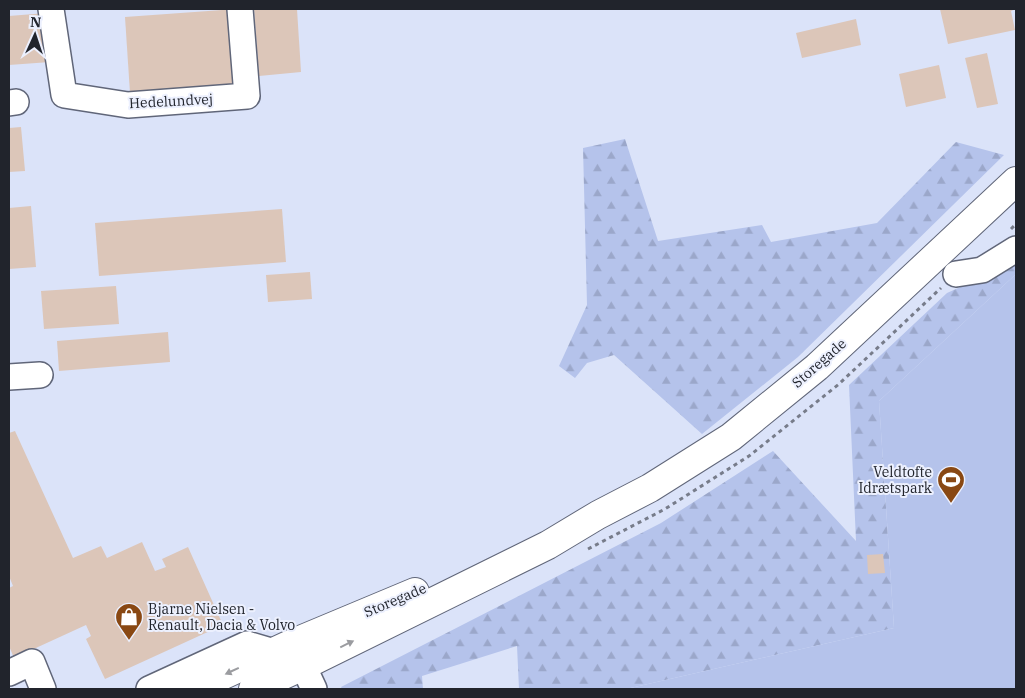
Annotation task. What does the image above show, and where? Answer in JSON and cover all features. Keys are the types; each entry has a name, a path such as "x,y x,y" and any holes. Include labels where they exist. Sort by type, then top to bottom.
{"main road":[{"name":"Storegade","path":"253,689 296,663 650,488 731,437 816,367 1016,181"},
{"name":"Storegade","path":"193,689 296,663"}],"street":[{"name":"Hedelundvej","path":"51,9 64,95 128,105 247,96 240,9"},
{"path":"956,274 982,270 1016,249"},
{"path":"9,377 40,375"},
{"path":"149,689 247,644 296,663"},
{"path":"9,673 32,662 43,689"}],"green space":[{"path":"625,139 658,241 762,225 771,242 877,223 956,142 1004,155 798,357 702,434 614,355 587,363 575,378 559,366 587,305 583,148"},
{"path":"1016,258 1016,274 879,401 894,628 626,689 519,689 517,646 422,676 423,689 342,689 341,687 661,523 773,451 856,541 849,385 947,293 1007,266"},
{"name":"Veldtofte Idrætspark","path":"1016,274 1016,689 626,689 894,628 879,401"}],"building":[{"path":"236,9 241,85 130,93 125,17"},
{"path":"254,9 297,9 301,72 259,76"},
{"path":"940,9 1016,9 1011,11 1015,30 948,44"},
{"path":"46,13 50,62 9,65 9,16"},
{"path":"856,19 861,45 802,58 796,33"},
{"path":"987,53 998,104 977,108 965,58"},
{"path":"939,65 946,98 906,107 899,74"},
{"path":"21,127 25,171 9,172 9,128"},
{"path":"31,206 36,267 9,269 9,208"},
{"path":"282,209 286,262 99,276 95,223"},
{"path":"310,272 312,299 268,302 266,275"},
{"path":"116,286 119,324 44,329 41,291"},
{"path":"168,332 170,362 59,371 57,341"},
{"path":"15,431 73,558 101,546 107,558 142,542 155,571 166,567 162,559 188,547 223,625 105,679 86,639 91,636 86,625 14,658 9,646 9,588 13,586 9,576 9,433"},
{"path":"883,554 885,573 868,574 867,555"}],"place":[{"name":"Veldtofte Idrætspark","path":"951,504"},
{"name":"Bjarne Nielsen - Renault, Dacia & Volvo","path":"129,641"}]}
